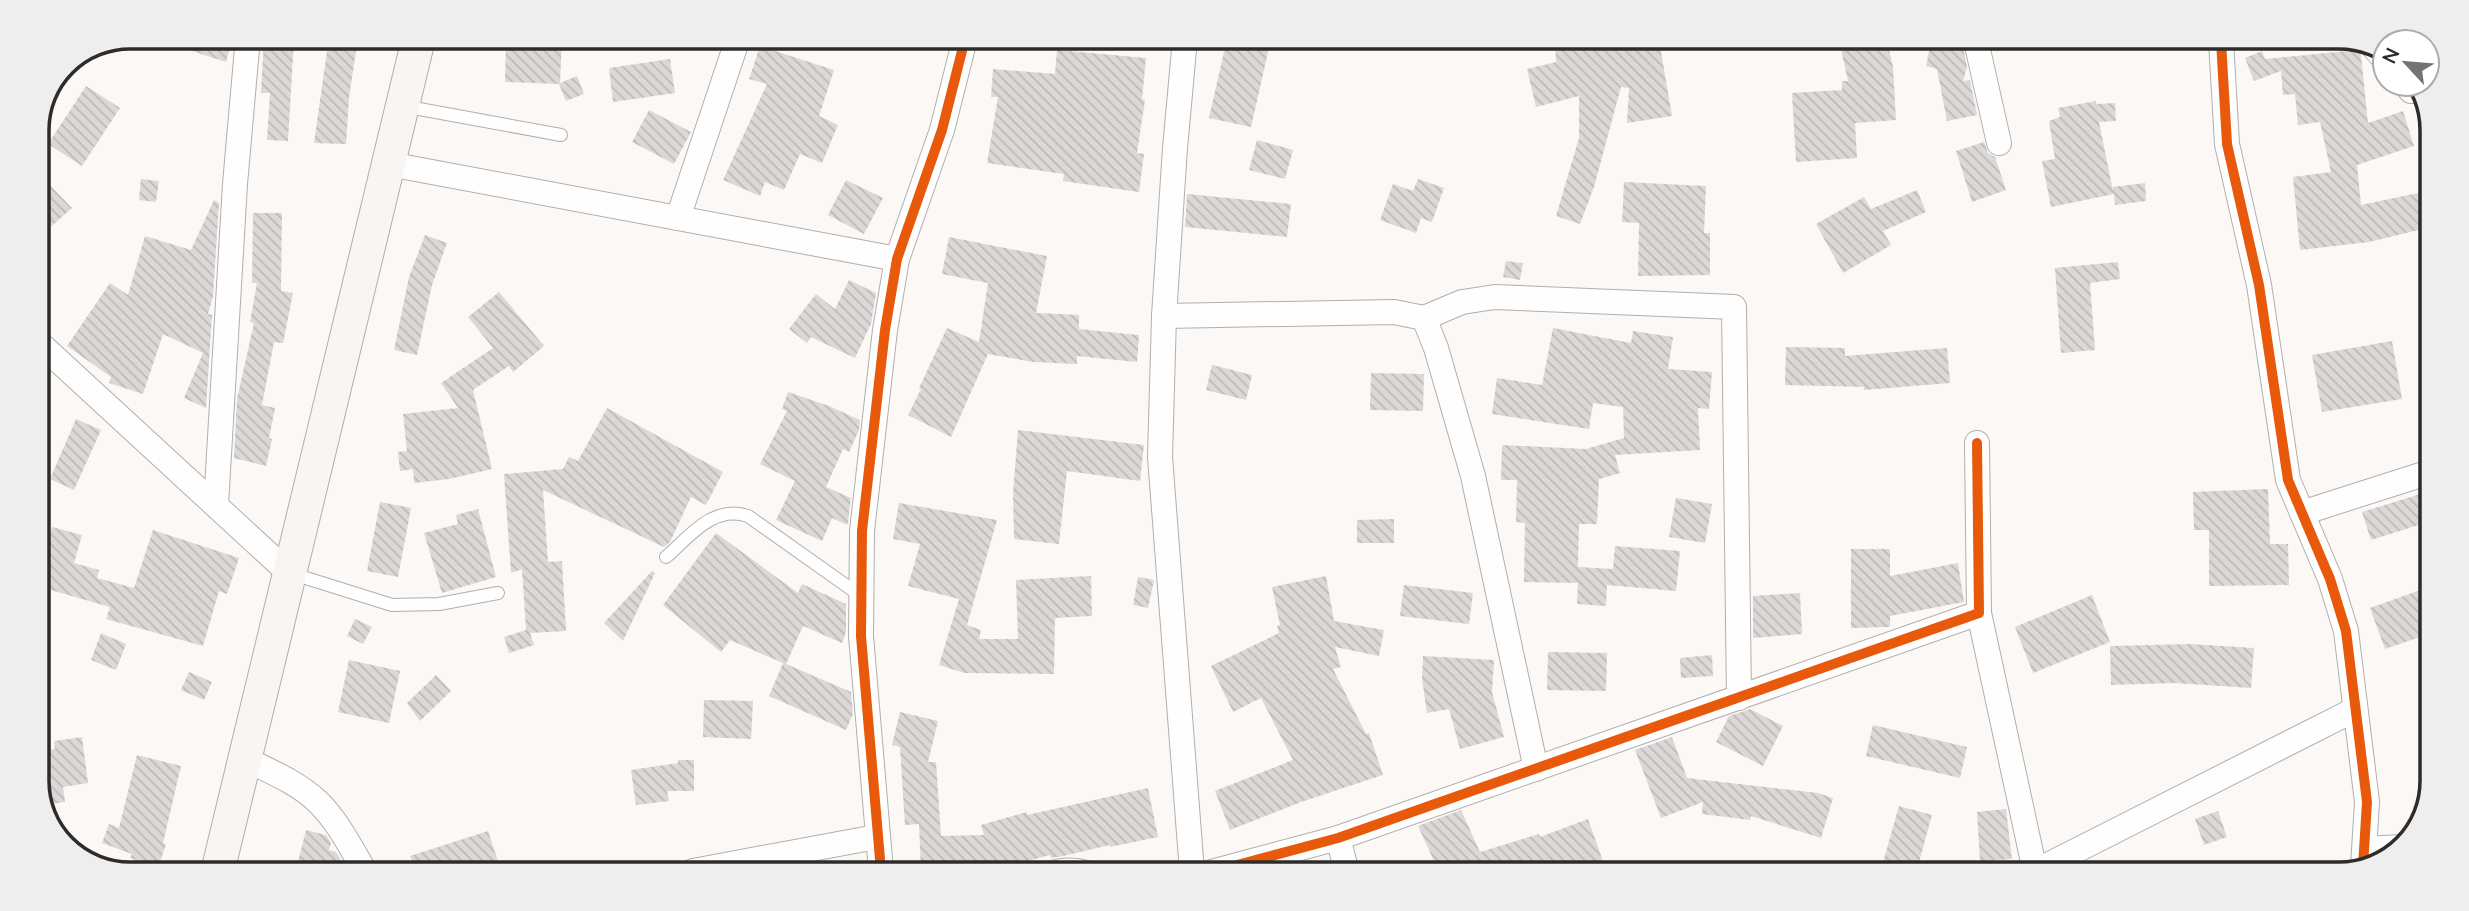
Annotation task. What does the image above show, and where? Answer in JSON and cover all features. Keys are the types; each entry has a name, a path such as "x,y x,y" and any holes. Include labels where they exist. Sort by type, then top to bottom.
{"main road":[{"path":"220,862 416,49"}],"street":[{"path":"216,505 235,184 247,49"},
{"path":"678,218 734,49"},
{"path":"880,862 861,636 864,518 885,330 897,259 942,130 962,49"},
{"path":"1184,49 1164,316 1160,457 1191,862"},
{"path":"1978,49 2000,143"},
{"path":"2221,49 2227,144 2259,285 2288,480 2330,579 2346,631 2367,803 2364,857"},
{"path":"389,164 897,259"},
{"path":"1164,316 1394,312 1424,318 1462,302 1494,297 1734,307 1739,698"},
{"path":"1424,318 1436,348 1472,476 1536,769"},
{"path":"49,352 289,573"},
{"path":"1977,443 1979,613 2031,862"},
{"path":"2302,513 2420,475"},
{"path":"1248,862 1338,838 1979,613"},
{"path":"2053,862 2354,710"},
{"path":"244,760 294,783 317,800 334,820 359,862"},
{"path":"741,862 876,837"},
{"path":"1338,838 1344,862"}],"lane":[{"path":"403,106 561,135"},
{"path":"666,557 707,521 735,511 748,516 862,596"},
{"path":"289,573 392,605 439,604 498,593"}],"building":[{"path":"186,49 230,49 226,62"},
{"path":"263,49 293,49 288,141 267,140 270,93 261,93"},
{"path":"327,49 356,49 346,144 314,143"},
{"path":"506,49 562,49 560,83 577,76 584,94 566,101 559,84 505,82"},
{"path":"759,49 769,49 834,70 819,116 838,125 822,163 800,154 784,190 765,182 760,196 723,180 767,84 749,79"},
{"path":"1225,49 1269,49 1251,127 1209,118"},
{"path":"1555,49 1661,49 1672,116 1627,123 1629,88 1621,87 1594,187 1580,224 1556,216 1579,138 1579,96 1536,107 1527,69 1556,62"},
{"path":"1841,49 1889,49 1893,67 1896,120 1855,123 1857,158 1796,162 1792,93 1842,90 1842,81 1848,81"},
{"path":"1929,49 1964,49 1967,67 1963,81 1970,80 1977,115 1947,121 1937,69 1926,66"},
{"path":"1057,50 1146,58 1142,99 1145,100 1137,153 1144,154 1139,192 1063,181 1064,174 987,163 998,97 991,97 993,69 1055,74"},
{"path":"2262,51 2265,59 2358,52 2361,55 2368,123 2403,111 2414,146 2357,165 2361,205 2420,193 2420,230 2369,242 2300,250 2293,177 2331,172 2320,122 2298,125 2295,94 2283,95 2281,71 2254,81 2245,58"},
{"path":"670,59 675,93 613,102 609,68"},
{"path":"86,86 120,108 82,166 49,142"},
{"path":"2096,101 2096,104 2115,103 2116,121 2099,122 2113,191 2113,187 2145,183 2146,201 2115,205 2114,194 2051,207 2042,161 2055,159 2049,121 2060,117 2058,108"},
{"path":"649,110 691,132 674,164 632,142"},
{"path":"1257,140 1293,150 1285,179 1249,170"},
{"path":"1984,142 1988,153 1995,157 2006,190 1972,202 1956,151"},
{"path":"141,179 159,181 156,202 139,200"},
{"path":"1418,179 1444,188 1432,222 1421,218 1416,233 1380,220 1393,184 1413,191"},
{"path":"846,180 883,198 864,234 828,215"},
{"path":"1624,182 1706,186 1704,233 1710,233 1710,275 1638,276 1639,223 1622,222"},
{"path":"49,184 72,208 49,228"},
{"path":"1917,190 1926,212 1883,231 1891,245 1843,273 1816,224 1864,197 1871,209"},
{"path":"1187,194 1291,204 1287,237 1185,227"},
{"path":"214,200 219,203 213,297 208,314 212,315 206,408 184,398 203,353 163,334 143,394 109,383 111,377 67,346 110,283 128,295 145,236 191,250"},
{"path":"253,213 282,213 281,291 293,293 283,343 274,342 262,405 275,408 266,466 234,458 237,399 254,323 250,322 257,283 252,283"},
{"path":"425,235 447,243 432,285 417,355 394,350 409,277"},
{"path":"949,237 1047,256 1036,313 1079,315 1079,329 1139,335 1137,362 1077,356 1077,364 1033,362 988,354 951,437 908,415 947,328 979,342 988,283 942,274"},
{"path":"1506,261 1523,263 1520,280 1503,277"},
{"path":"2118,262 2120,279 2090,283 2095,350 2061,353 2055,268"},
{"path":"849,280 876,293 871,324 855,358 811,337 807,343 789,329 816,294 835,309"},
{"path":"499,292 544,346 513,372 509,366 473,390 492,469 449,479 414,483 413,469 400,471 398,452 407,451 403,414 458,408 441,383 493,348 468,317"},
{"path":"1553,328 1631,343 1633,331 1673,337 1668,369 1712,372 1709,409 1698,408 1700,450 1615,455 1620,473 1599,479 1597,524 1579,524 1578,567 1613,569 1615,546 1680,551 1676,591 1607,585 1606,606 1577,604 1578,583 1524,582 1525,523 1516,522 1517,480 1501,480 1502,445 1586,449 1624,438 1623,407 1593,403 1589,429 1492,414 1497,378 1542,385"},
{"path":"2392,341 2402,399 2322,412 2312,355"},
{"path":"1786,347 1845,348 1845,356 1947,348 1950,383 1864,390 1864,387 1785,385"},
{"path":"1212,365 1252,375 1246,400 1206,390"},
{"path":"1371,373 1424,374 1423,411 1370,410"},
{"path":"788,392 860,420 859,430 849,452 843,449 826,487 851,498 848,522 847,525 832,518 822,541 776,520 795,481 760,464 787,411 782,409"},
{"path":"607,408 723,472 706,505 691,497 670,542 664,547 543,490 548,562 562,561 566,631 530,633 534,645 509,653 504,637 526,630 522,569 511,573 504,474 563,469 569,457 578,461"},
{"path":"76,419 101,430 74,490 50,479"},
{"path":"1018,430 1144,445 1140,481 1067,471 1059,544 1014,539 1013,493"},
{"path":"2268,489 2270,544 2288,544 2289,585 2209,586 2209,530 2194,530 2193,492"},
{"path":"2420,494 2420,525 2371,540 2362,512"},
{"path":"1676,498 1712,504 1705,543 1669,537"},
{"path":"380,502 411,508 398,577 367,571"},
{"path":"899,503 997,520 967,625 981,630 979,639 1018,639 1016,580 1091,576 1092,616 1055,618 1054,674 965,673 939,665 959,599 908,586 920,544 893,539"},
{"path":"478,509 496,577 442,593 424,533 458,524 456,515"},
{"path":"1394,519 1394,543 1357,543 1357,520"},
{"path":"52,527 82,535 74,563 99,570 97,578 134,588 153,530 239,558 227,594 219,591 203,646 106,619 110,607 49,589 49,539"},
{"path":"716,533 798,593 802,584 846,604 846,632 842,643 803,626 786,664 851,692 853,714 846,730 769,696 783,663 730,640 721,652 663,605"},
{"path":"1851,549 1890,549 1890,576 1958,563 1964,602 1890,616 1890,627 1851,628"},
{"path":"652,571 655,573 623,641 604,623"},
{"path":"1326,576 1334,621 1384,630 1379,656 1335,647 1341,667 1333,669 1366,734 1369,733 1383,775 1301,802 1230,830 1215,791 1293,760 1261,698 1233,712 1211,666 1279,633 1277,626 1280,625 1272,587"},
{"path":"1138,577 1154,580 1148,608 1133,605"},
{"path":"1404,585 1473,593 1469,624 1400,616"},
{"path":"2420,590 2420,637 2385,649 2370,608"},
{"path":"1800,593 1802,634 1753,638 1753,596"},
{"path":"2092,595 2110,642 2033,673 2015,627"},
{"path":"355,619 372,627 363,644 347,636"},
{"path":"101,633 126,644 116,670 91,660"},
{"path":"2191,644 2254,648 2251,688 2175,683 2111,685 2110,646"},
{"path":"1548,652 1607,653 1606,691 1547,690"},
{"path":"1712,655 1713,676 1681,678 1680,658"},
{"path":"1423,656 1494,660 1492,692 1504,737 1460,749 1449,709 1427,713 1422,679"},
{"path":"349,660 400,671 389,723 338,712"},
{"path":"189,672 212,682 204,700 181,690"},
{"path":"436,675 451,691 420,721 407,703"},
{"path":"704,700 753,701 751,739 703,737"},
{"path":"1750,709 1783,726 1763,766 1716,742 1729,716"},
{"path":"900,712 938,721 928,762 936,762 941,836 984,835 981,825 1027,812 1027,815 1148,788 1158,837 1051,858 1050,855 1024,862 921,862 919,824 905,825 900,747 892,745"},
{"path":"1873,725 1967,747 1960,778 1866,756"},
{"path":"82,737 88,783 63,787 65,802 53,804 49,786 49,750 55,749 54,741"},
{"path":"1672,737 1687,778 1818,793 1833,798 1821,838 1751,816 1750,820 1702,814 1703,802 1661,818 1635,750"},
{"path":"137,755 181,766 160,862 141,862 130,858 132,854 102,843 109,824 119,828"},
{"path":"678,760 694,760 694,791 667,791 669,801 636,805 631,770 678,763"},
{"path":"1899,806 1932,815 1919,862 1883,862"},
{"path":"2006,809 2012,859 1980,861 1977,812"},
{"path":"1461,810 1480,852 1539,834 1540,837 1588,819 1603,862 1434,862 1418,826"},
{"path":"2218,811 2227,837 2204,845 2195,819"},
{"path":"306,830 326,835 331,843 329,850 336,852 342,862 298,862"},
{"path":"488,831 498,862 412,862 410,856"}],"cycle path":[{"path":"880,862 861,636 862,531 885,330 897,259 942,130 962,49"},
{"path":"2221,49 2227,144 2259,285 2288,480 2330,579 2346,631 2367,802 2364,858"},
{"path":"1248,862 1338,838 1979,613 1977,443"}]}
